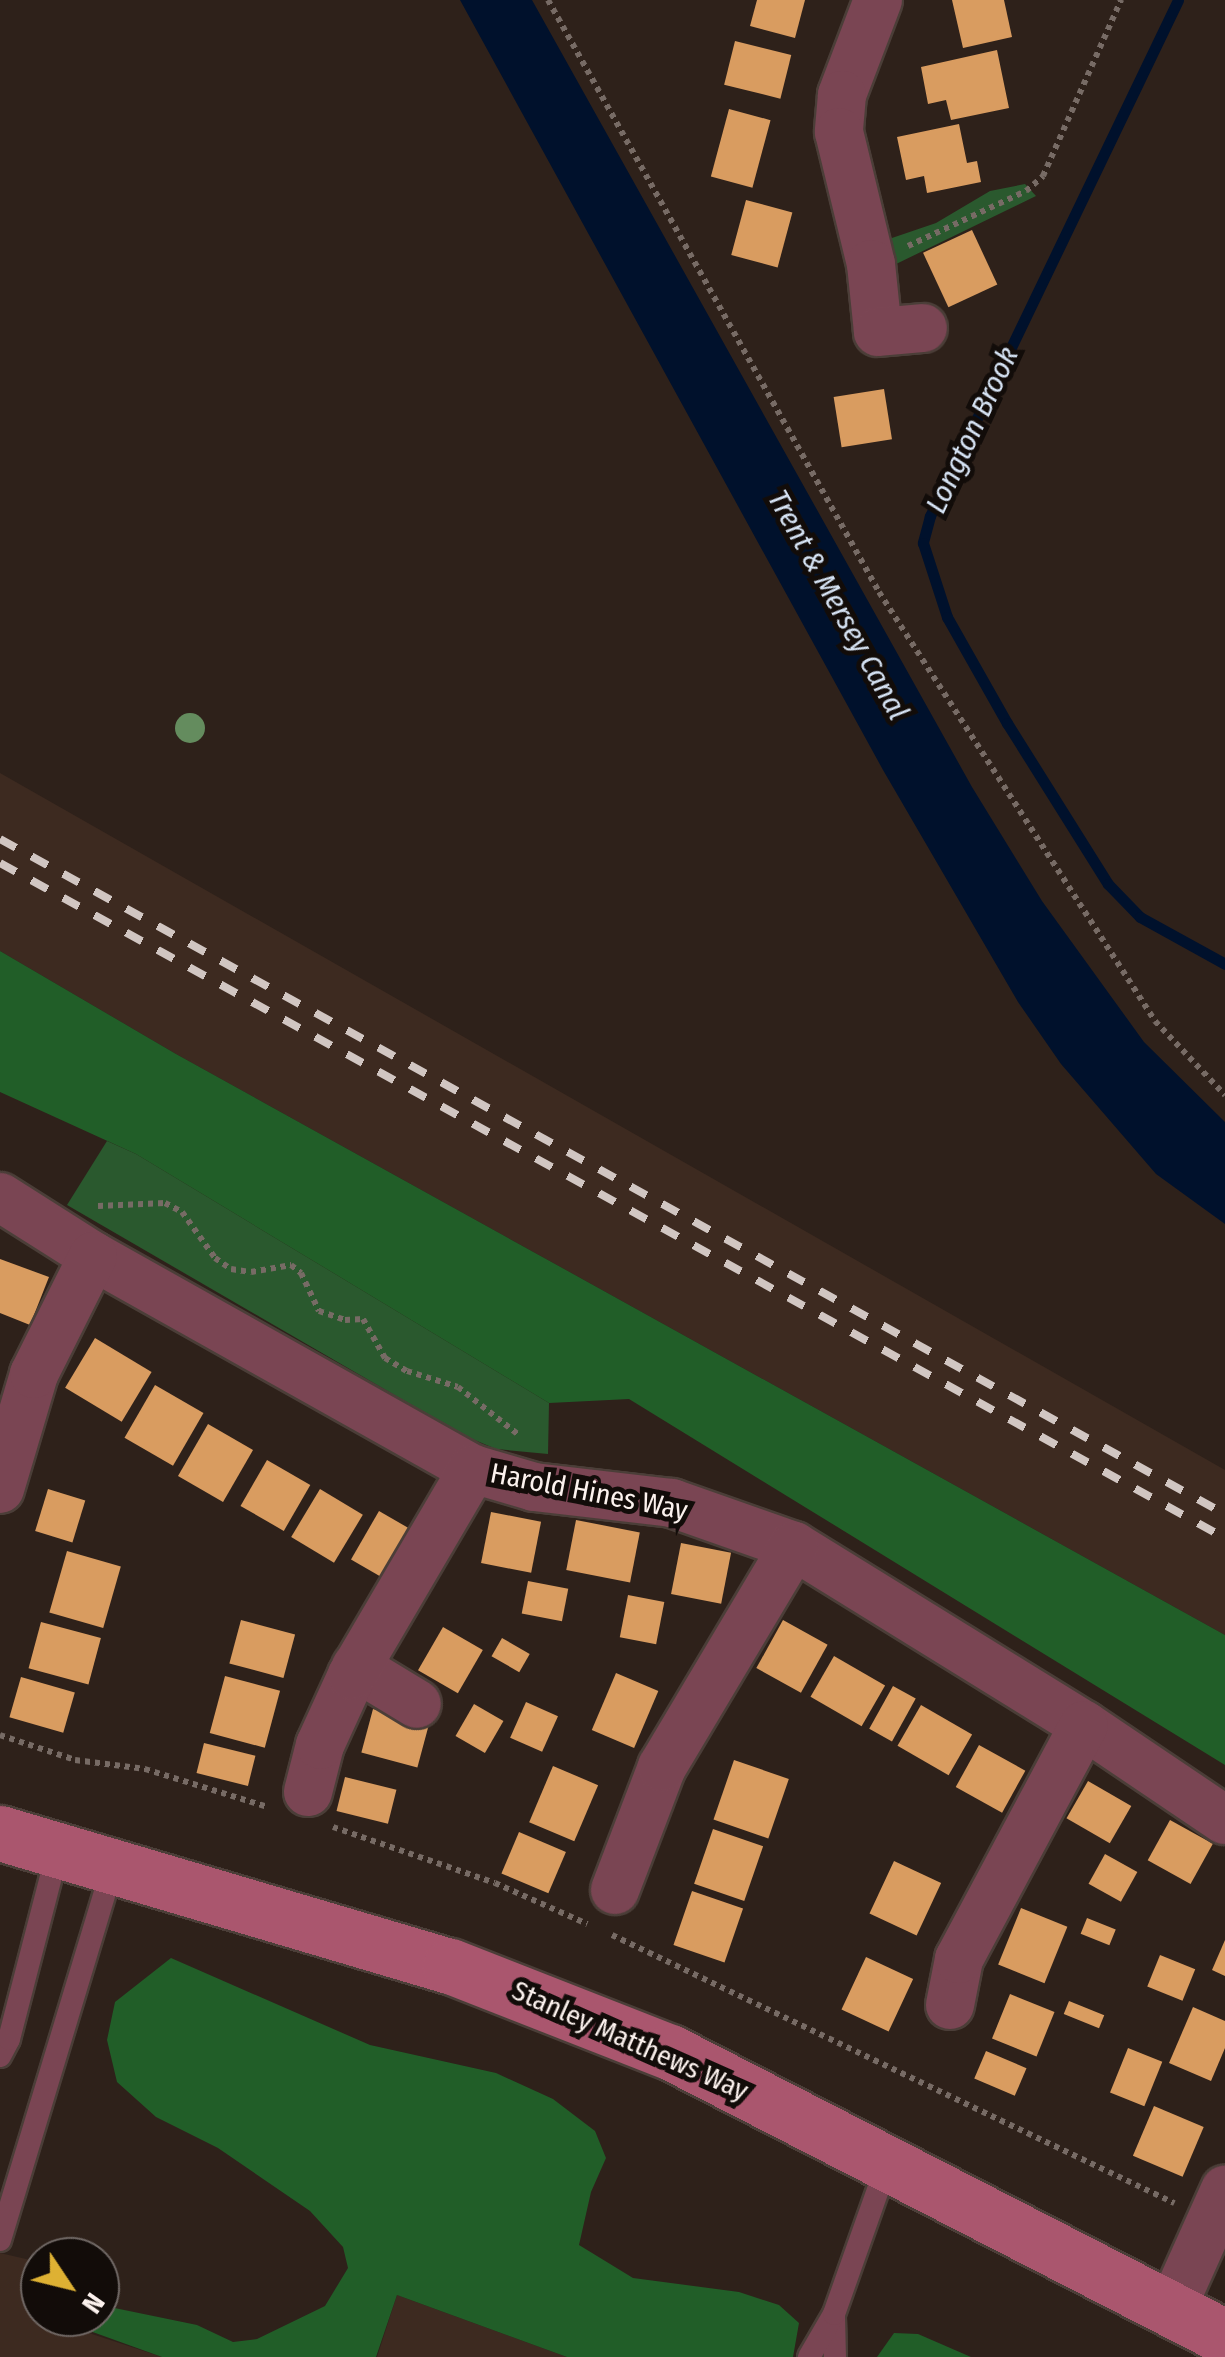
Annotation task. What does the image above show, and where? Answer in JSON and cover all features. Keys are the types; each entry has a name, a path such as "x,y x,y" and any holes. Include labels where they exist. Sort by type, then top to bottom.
{"main road":[{"name":"Stanley Matthews Way","path":"0,1833 450,1966 670,2052 888,2160 1225,2337"}],"street":[{"path":"878,0 842,95 839,132 870,264 881,333"},
{"name":"Harold Hines Way","path":"0,1197 78,1247 473,1470 534,1487 672,1503 794,1546 1084,1726 1225,1820"},
{"path":"0,1489 78,1247"},
{"path":"302,1808 320,1745 356,1666 473,1470"},
{"path":"606,1917 662,1767 794,1546"},
{"path":"356,1666 417,1704"},
{"path":"950,2005 959,1959 1084,1726"},
{"path":"1170,2310 1218,2206"}],"lane":[{"path":"0,2056 9,2038 58,1849"},
{"path":"0,2240 113,1865"},
{"path":"809,2357 834,2314 888,2160"},
{"path":"834,2314 835,2357"}],"path":[{"path":"548,0 878,592 1155,1021 1225,1095"},
{"path":"870,264 1026,191 1044,176 1121,0"},
{"path":"78,1247 85,1206 165,1203 182,1212 215,1258 232,1268 251,1272 291,1266 301,1272 319,1311 345,1320 364,1319 385,1358 407,1371 458,1387 520,1436 533,1452 534,1487"},
{"path":"0,1735 75,1760 145,1769 302,1808 495,1883 606,1917 1218,2206"}],"shaded area":[{"path":"0,773 1225,1470 1225,1635 176,1054 0,951"},
{"path":"0,2253 20,2258 20,2337 101,2337 162,2357 0,2357"},
{"path":"397,2295 567,2357 377,2357"}],"green space":[{"path":"1025,184 1036,196 892,266 889,239 936,223 990,191"},
{"path":"0,951 176,1054 1225,1635 1225,1765 629,1399 549,1403 136,1154 0,1092"},
{"path":"107,1141 136,1154 549,1403 548,1454 496,1449 465,1436 67,1205"},
{"path":"171,1958 370,2045 496,2073 553,2099 595,2131 606,2158 591,2192 579,2245 633,2278 739,2292 779,2305 799,2323 793,2357 567,2357 397,2295 376,2357 162,2357 106,2337 120,2337 120,2309 197,2325 233,2342 257,2339 325,2306 348,2268 343,2247 310,2211 218,2148 156,2117 117,2082 107,2040 115,2002"},
{"path":"894,2333 918,2334 971,2357 877,2357"}],"water":[{"name":"Trent & Mersey Canal","path":"460,0 532,0 972,787 1042,901 1144,1042 1225,1122 1225,1224 1156,1174 1061,1064 1018,1002 883,770"}],"building":[{"path":"757,0 805,0 795,38 750,26"},
{"path":"952,0 1004,0 1012,37 963,48"},
{"path":"735,41 791,55 780,99 724,85"},
{"path":"997,50 1009,108 951,120 946,100 928,104 921,67"},
{"path":"729,109 771,120 752,188 711,177"},
{"path":"959,124 967,163 977,161 981,182 927,193 924,176 906,180 897,137"},
{"path":"746,200 792,212 778,267 731,255"},
{"path":"972,230 997,284 948,307 923,253"},
{"path":"884,389 892,439 842,447 834,397"},
{"path":"0,1259 49,1277 30,1325 0,1313"},
{"path":"95,1338 152,1372 122,1422 65,1388"},
{"path":"155,1385 203,1413 173,1466 124,1438"},
{"path":"208,1424 253,1450 223,1502 178,1476"},
{"path":"267,1460 310,1485 284,1531 240,1506"},
{"path":"48,1489 85,1500 72,1542 35,1531"},
{"path":"320,1489 363,1515 334,1563 291,1537"},
{"path":"379,1511 413,1530 385,1579 351,1559"},
{"path":"491,1512 541,1522 531,1573 481,1563"},
{"path":"576,1520 640,1532 630,1582 566,1570"},
{"path":"681,1543 731,1553 721,1604 671,1594"},
{"path":"67,1551 121,1566 103,1628 49,1613"},
{"path":"528,1581 568,1589 562,1621 522,1613"},
{"path":"628,1595 664,1602 656,1644 620,1637"},
{"path":"241,1620 295,1634 283,1678 229,1663"},
{"path":"783,1620 828,1645 801,1693 756,1668"},
{"path":"41,1622 101,1638 88,1684 29,1668"},
{"path":"443,1627 483,1650 458,1693 418,1670"},
{"path":"502,1638 530,1654 519,1672 492,1656"},
{"path":"834,1656 885,1686 862,1726 810,1697"},
{"path":"616,1673 658,1691 634,1748 592,1730"},
{"path":"225,1676 280,1691 265,1748 210,1733"},
{"path":"21,1677 75,1692 63,1733 9,1717"},
{"path":"893,1686 916,1699 892,1741 869,1729"},
{"path":"526,1702 558,1716 542,1752 510,1738"},
{"path":"474,1704 503,1721 485,1753 456,1736"},
{"path":"921,1705 972,1734 949,1775 898,1746"},
{"path":"373,1709 429,1724 417,1767 361,1752"},
{"path":"204,1743 255,1756 248,1786 197,1773"},
{"path":"979,1745 1025,1771 1002,1813 956,1787"},
{"path":"734,1760 789,1779 768,1838 713,1820"},
{"path":"553,1766 598,1785 574,1841 529,1822"},
{"path":"345,1777 396,1790 388,1824 337,1811"},
{"path":"1088,1781 1131,1806 1110,1843 1066,1818"},
{"path":"1170,1820 1213,1844 1191,1884 1148,1860"},
{"path":"713,1829 763,1846 744,1901 694,1884"},
{"path":"519,1832 566,1852 548,1893 501,1873"},
{"path":"1105,1854 1137,1872 1121,1902 1089,1884"},
{"path":"894,1861 941,1883 917,1936 869,1914"},
{"path":"692,1891 743,1909 725,1962 673,1945"},
{"path":"1021,1908 1067,1927 1045,1983 998,1965"},
{"path":"1087,1918 1116,1930 1109,1945 1081,1934"},
{"path":"1225,1940 1225,1976 1212,1970"},
{"path":"1160,1955 1195,1969 1182,2001 1147,1987"},
{"path":"866,1957 913,1979 889,2032 841,2010"},
{"path":"1010,1994 1055,2012 1037,2056 992,2039"},
{"path":"1069,2001 1104,2015 1099,2028 1064,2014"},
{"path":"1193,2007 1225,2021 1225,2048 1211,2081 1169,2063"},
{"path":"1128,2048 1162,2062 1144,2106 1110,2093"},
{"path":"986,2051 1027,2068 1015,2096 974,2079"},
{"path":"1154,2106 1204,2127 1183,2177 1133,2156"}],"waterway":[{"name":"Longton Brook","path":"1178,0 930,516 923,543 947,617 1007,723 1108,884 1140,917 1225,964"}],"railway":[{"path":"0,839 1225,1514"},
{"path":"0,863 1225,1538"}]}
